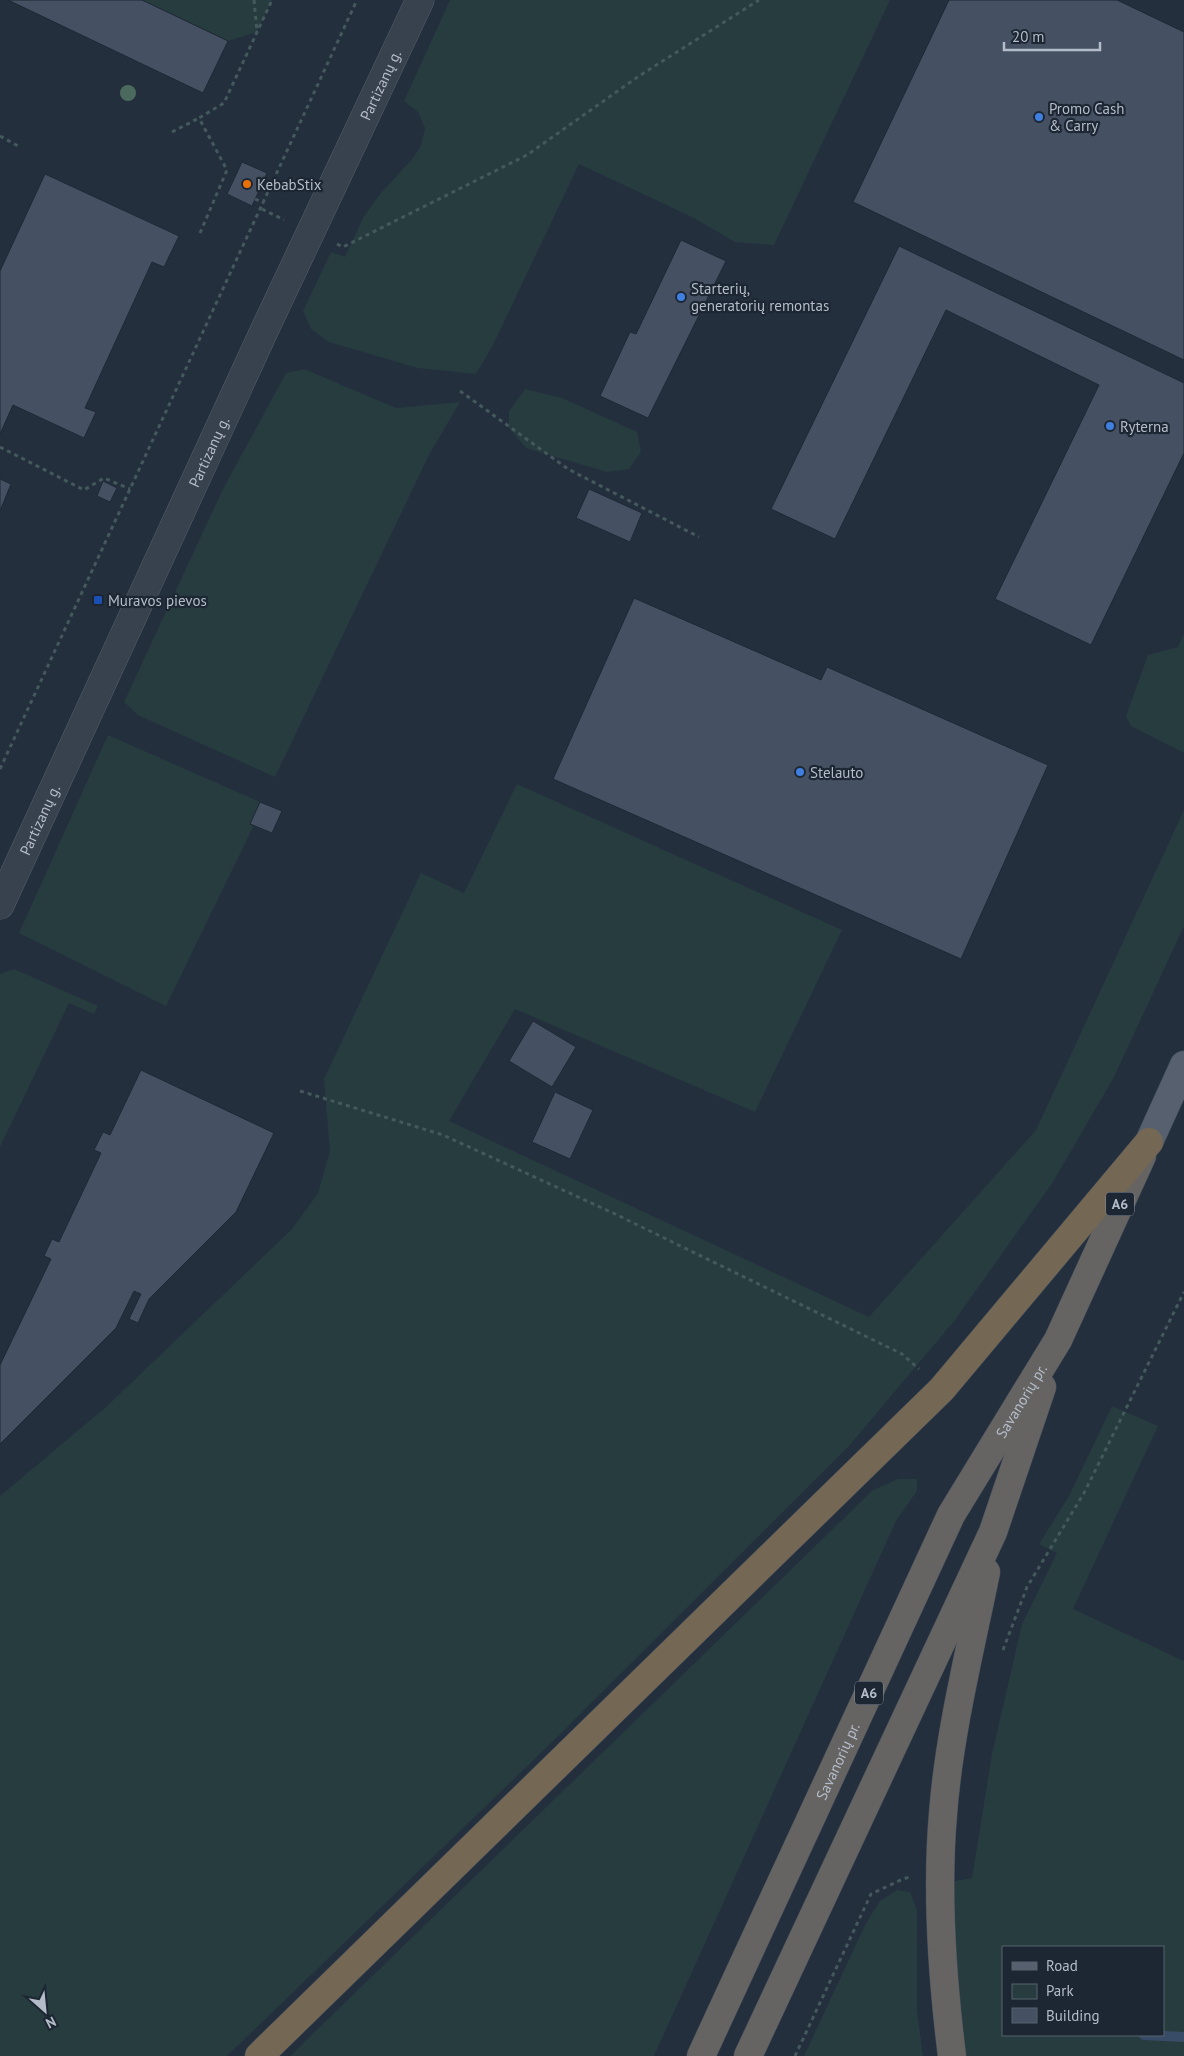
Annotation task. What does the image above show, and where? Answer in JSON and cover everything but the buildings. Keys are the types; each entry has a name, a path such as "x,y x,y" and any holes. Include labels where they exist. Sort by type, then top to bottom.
{"highway":[{"name":"Savanorių pr.","path":"748,2056 993,1532 1058,1340 1148,1142"},
{"path":"259,2056 942,1389 1148,1142"},
{"name":"Savanorių pr.","path":"701,2056 951,1515 1058,1340"},
{"path":"952,2056 944,1994 940,1872 943,1813 950,1754 993,1532"}],"main road":[{"name":"Savanorių pr.","path":"1148,1142 1184,1066"}],"street":[{"name":"Partizanų g.","path":"0,905 264,331 420,0"}],"path":[{"path":"254,0 257,32"},
{"path":"172,132 224,104 272,0"},
{"path":"0,769 357,0"},
{"path":"343,247 527,155 639,76 759,0"},
{"path":"199,118 227,170 200,233"},
{"path":"0,136 20,147"},
{"path":"255,199 264,203"},
{"path":"460,391 568,469 699,537"},
{"path":"0,447 84,490 104,478 130,489"},
{"path":"300,1091 443,1135 613,1213 902,1354 942,1389"},
{"path":"1140,1381 1184,1292"}],"green space":[{"path":"142,0 272,0 257,32 228,41"},
{"path":"450,0 890,0 774,245 735,242 692,217 579,164 493,345 476,374 418,368 329,342 311,329 303,311 331,252 345,257 364,216 421,146 425,128 418,112 404,101"},
{"path":"304,369 396,408 460,402 429,455 275,777 138,715 124,702 223,489 286,373"},
{"path":"525,389 562,398 637,432 641,452 629,469 607,472 526,448 509,428 509,411"},
{"path":"1184,634 1184,753 1131,726 1126,716 1148,655 1178,647"},
{"path":"108,735 260,802 251,824 254,825 166,1006 19,933"},
{"path":"517,784 842,930 755,1112 515,1009 449,1121 869,1317 1036,1130 1184,810 1184,926 1114,1077 1053,1182 955,1320 849,1446 548,1746 227,2056 0,2056 0,1496 105,1408 292,1229 318,1193 330,1151 324,1079 421,873 464,893"},
{"path":"14,969 98,1006 94,1014 69,1003 0,1147 0,974"},
{"path":"1112,1406 1158,1426 1073,1609 1184,1661 1184,2056 962,2056 949,1882 972,1878 992,1754 1022,1624 1057,1553 1039,1544 1069,1496"},
{"path":"898,1479 917,1479 917,1491 896,1521 654,2056 290,2056 873,1490"},
{"path":"897,1890 910,1892 917,1910 917,2011 923,2056 804,2056 866,1923 880,1901"}],"waterway":[{"path":"1164,2036 1184,2037"}],"place":[{"name":"Promo Cash & Carry","path":"1039,117"},
{"name":"KebabStix","path":"247,184"},
{"name":"Starterių, generatorių remontas","path":"681,297"},
{"name":"Ryterna","path":"1110,426"},
{"name":"Muravos pievos","path":"98,600"},
{"name":"Stelauto","path":"800,772"}]}
